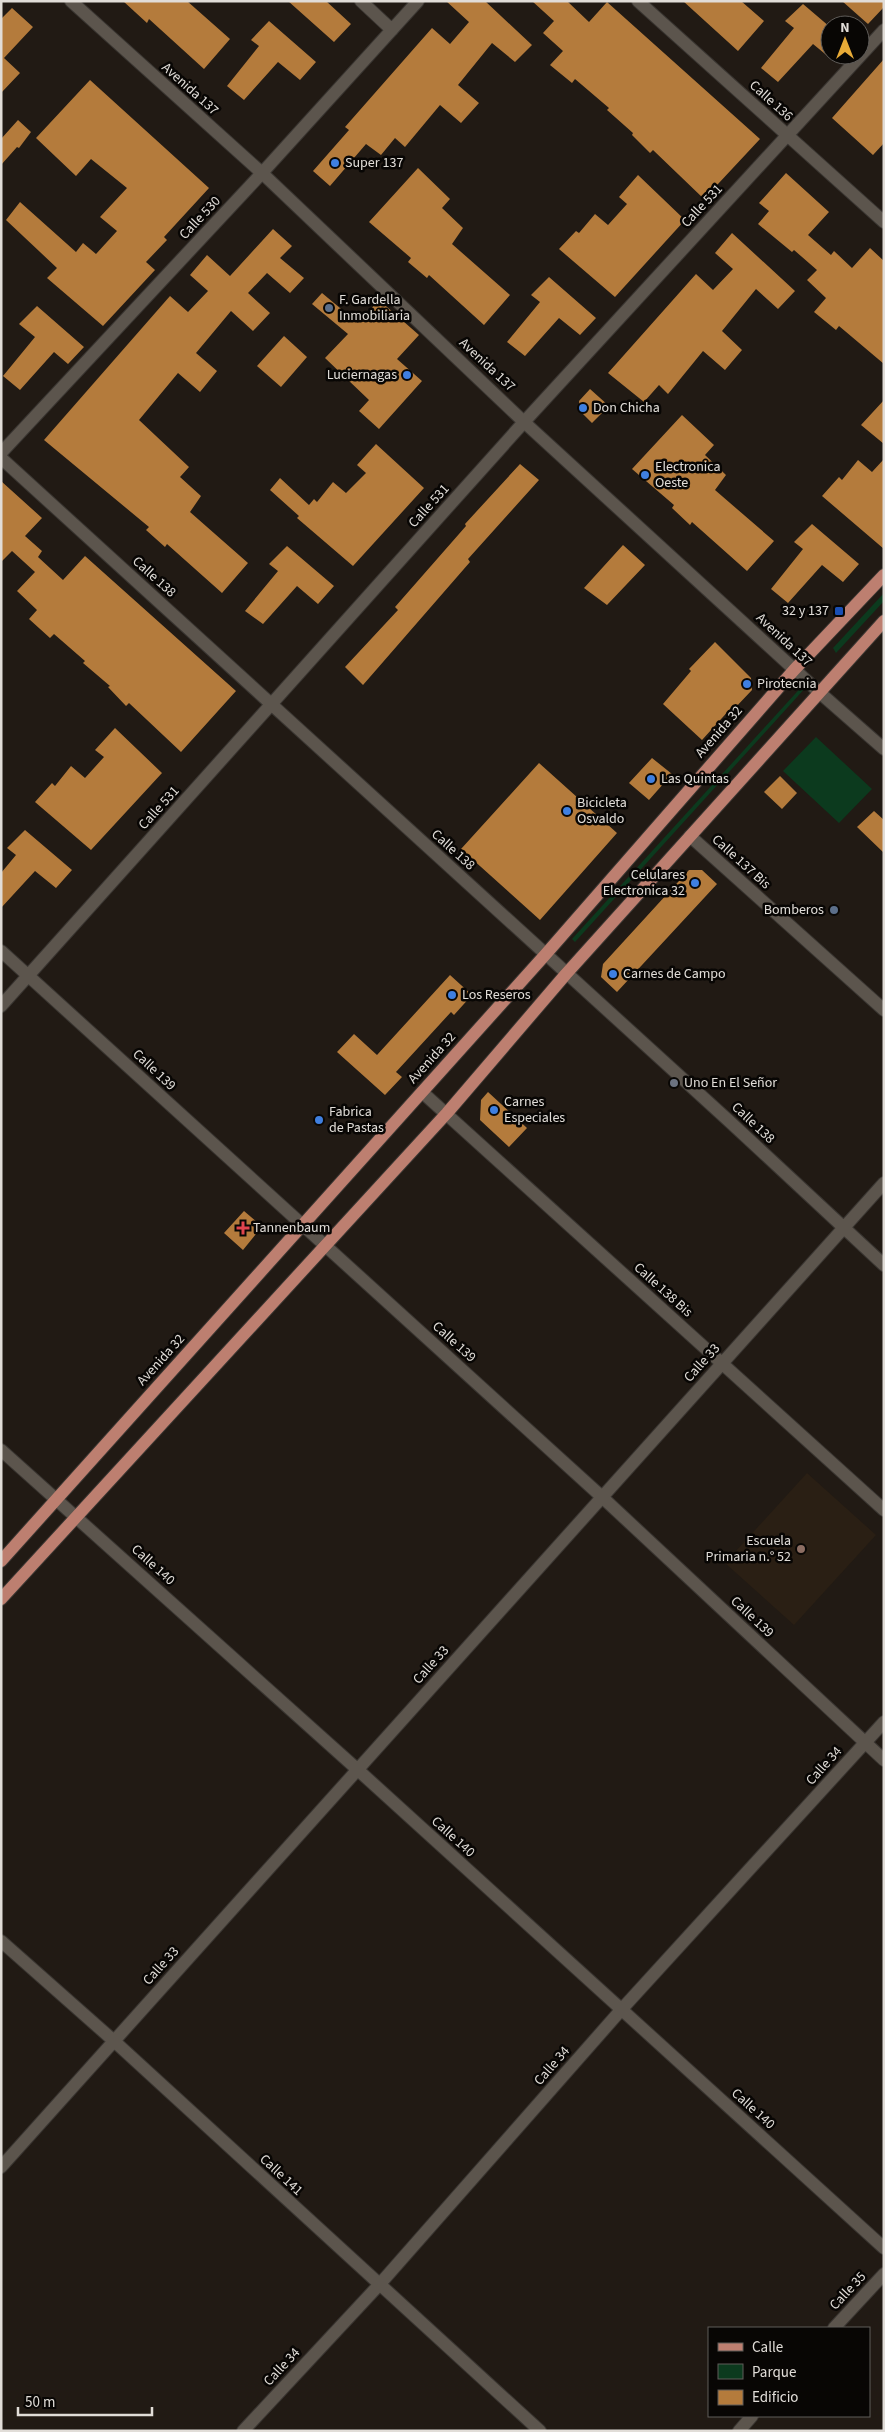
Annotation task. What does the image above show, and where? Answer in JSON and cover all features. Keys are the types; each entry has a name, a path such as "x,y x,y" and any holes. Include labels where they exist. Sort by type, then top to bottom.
{"main road":[{"name":"Avenida 32","path":"1,1561 545,955 794,670 884,576"},
{"path":"1,1599 447,1112 566,974 884,621"}],"street":[{"name":"Avenida 137","path":"71,1 262,173 524,422 794,670 884,749"},
{"path":"361,1 392,30"},
{"name":"Calle 530","path":"1,453 262,173 418,1"},
{"name":"Calle 136","path":"638,1 884,222"},
{"name":"Calle 531","path":"1,1006 524,422 884,30"},
{"name":"Calle 138","path":"1,458 729,1121 843,1229 884,1265"},
{"name":"Calle 137 Bis","path":"690,836 884,1010"},
{"name":"Calle 139","path":"1,951 602,1497 884,1760"},
{"name":"Calle 138 Bis","path":"422,1092 447,1112 721,1364 884,1510"},
{"name":"Calle 33","path":"1,2167 884,1183"},
{"name":"Calle 140","path":"1,1450 358,1770 884,2248"},
{"name":"Calle 34","path":"243,2431 379,2285 621,2010 884,1722"},
{"name":"Calle 141","path":"1,1942 114,2041 540,2431"},
{"name":"Calle 35","path":"835,2327 884,2274"},
{"path":"738,2431 751,2417"}],"shaded area":[{"name":"Escuela Primaria n.° 52","path":"807,1473 876,1535 794,1625 725,1563"}],"green space":[{"path":"884,593 884,601 836,653 833,648"},
{"path":"805,683 807,686 575,942 572,939"},
{"path":"816,737 872,789 839,823 783,771"}],"building":[{"path":"123,1 187,1 230,39 204,69 149,19 147,23"},
{"path":"288,1 326,1 351,24 334,42"},
{"path":"446,1 485,1 532,45 515,62 492,43 458,85 479,103 461,123 440,105 405,147 395,138 381,155 366,144 330,186 313,171 349,130 345,127 432,28 450,44 469,22"},
{"path":"532,1 567,1 589,22 607,2 760,139 704,199 653,150 650,153 632,135 633,133 607,110 609,108 575,79 572,83 550,65 563,51 543,33 554,21"},
{"path":"683,1 741,1 764,21 738,51"},
{"path":"842,1 884,1 884,7 870,22 870,15 858,15"},
{"path":"803,4 820,18 820,50 813,44 778,82 761,68 794,28 785,21"},
{"path":"12,8 33,27 4,58 20,73 1,93 1,19"},
{"path":"269,21 316,62 300,80 278,62 244,100 227,86 259,46 251,40"},
{"path":"884,59 884,143 873,155 832,118"},
{"path":"90,80 209,188 164,237 167,240 146,262 155,270 103,326 47,278 57,268 6,220 20,202 76,252 83,243 96,254 117,231 100,217 127,188 91,159 76,176 36,138"},
{"path":"18,120 31,132 19,148 17,147 1,165 1,139"},
{"path":"418,168 450,199 442,208 463,228 452,244 510,295 484,325 429,275 427,278 408,262 411,258 369,222"},
{"path":"786,173 829,212 808,235 831,255 834,251 852,268 870,248 884,261 884,364 839,326 836,330 814,312 826,298 807,280 817,270 794,250 792,252 758,224 769,211 759,203"},
{"path":"638,175 685,220 615,297 559,249 576,231 579,233 595,214 608,225 627,204 619,197"},
{"path":"273,229 292,246 280,258 304,278 290,293 267,273 248,293 270,313 253,331 231,311 196,353 217,371 200,392 178,373 139,420 189,467 180,477 201,496 190,512 248,563 222,593 167,544 165,547 146,530 149,527 44,440 170,296 188,312 208,291 190,275 207,255 230,276"},
{"path":"732,233 795,291 778,309 756,289 722,331 742,350 725,370 703,351 668,394 659,385 644,402 608,373 696,274 713,290 733,269 715,253"},
{"path":"549,277 596,318 580,335 559,318 525,356 507,342 540,302 531,295"},
{"path":"322,293 358,323 379,300 419,335 397,359 422,381 379,429 359,411 369,400 325,358 348,334 312,304"},
{"path":"37,306 84,347 68,364 54,352 20,390 3,376 35,337 19,324"},
{"path":"284,336 307,357 281,387 257,366"},
{"path":"590,389 609,406 592,423 580,411 579,401"},
{"path":"884,400 884,444 861,425"},
{"path":"682,415 714,445 705,455 726,475 715,490 774,541 747,571 692,522 690,525 672,508 674,505 632,469"},
{"path":"376,444 424,488 353,566 297,518 299,516 270,490 280,478 309,505 314,499 317,502 333,482 346,493 366,473 357,465"},
{"path":"884,459 884,549 822,496 839,477 842,480 858,460 872,472"},
{"path":"520,464 539,480 468,559 470,562 363,685 345,667 398,610 395,607 466,526 465,524"},
{"path":"1,481 42,518 25,536 42,551 38,557 63,580 85,556 236,691 181,752 129,703 126,706 108,687 110,686 83,663 85,661 54,634 50,638 29,619 37,610 17,591 35,572 12,551 1,562"},
{"path":"812,524 859,564 843,582 822,565 788,603 771,589 803,549 794,542"},
{"path":"623,545 645,565 607,605 584,588"},
{"path":"287,546 334,586 318,604 297,586 263,624 245,611 278,571 269,564"},
{"path":"715,642 751,678 752,690 734,709 732,707 702,740 663,704 691,671 689,669"},
{"path":"115,728 162,773 91,850 35,802 52,783 55,786 71,766 85,778 104,757 95,750"},
{"name":"Las Quintas","path":"652,758 672,774 649,800 629,783"},
{"path":"539,763 617,833 540,920 461,849"},
{"path":"780,776 797,793 782,809 764,792"},
{"path":"874,811 884,820 884,853 857,827"},
{"path":"25,830 72,870 56,888 35,871 1,908 1,873 16,855 7,848"},
{"path":"689,870 702,870 717,884 617,992 601,977 603,964"},
{"path":"450,975 472,995 454,1015 451,1012 396,1072 402,1077 385,1095 337,1052 354,1034 377,1055"},
{"name":"Carnes Especiales","path":"488,1092 527,1128 509,1147 480,1120 481,1100"},
{"name":"Tannenbaum","path":"244,1211 257,1222 256,1234 243,1250 224,1233"}],"place":[{"name":"Super 137","path":"335,163"},
{"name":"F. Gardella Inmobiliaria","path":"329,308"},
{"name":"Luciernagas","path":"407,375"},
{"name":"Don Chicha","path":"583,408"},
{"name":"Electronica Oeste","path":"645,475"},
{"name":"32 y 137","path":"839,611"},
{"name":"Pirotecnia","path":"747,684"},
{"name":"Las Quintas","path":"651,779"},
{"name":"Bicicleta Osvaldo","path":"567,811"},
{"name":"Celulares Electronica 32","path":"695,883"},
{"name":"Bomberos","path":"834,910"},
{"name":"Carnes de Campo","path":"613,974"},
{"name":"Los Reseros","path":"452,995"},
{"name":"Uno En El Señor","path":"674,1083"},
{"name":"Carnes Especiales","path":"494,1110"},
{"name":"Fabrica de Pastas","path":"319,1120"},
{"name":"Tannenbaum","path":"243,1228"},
{"name":"Escuela Primaria n.° 52","path":"801,1549"}]}
